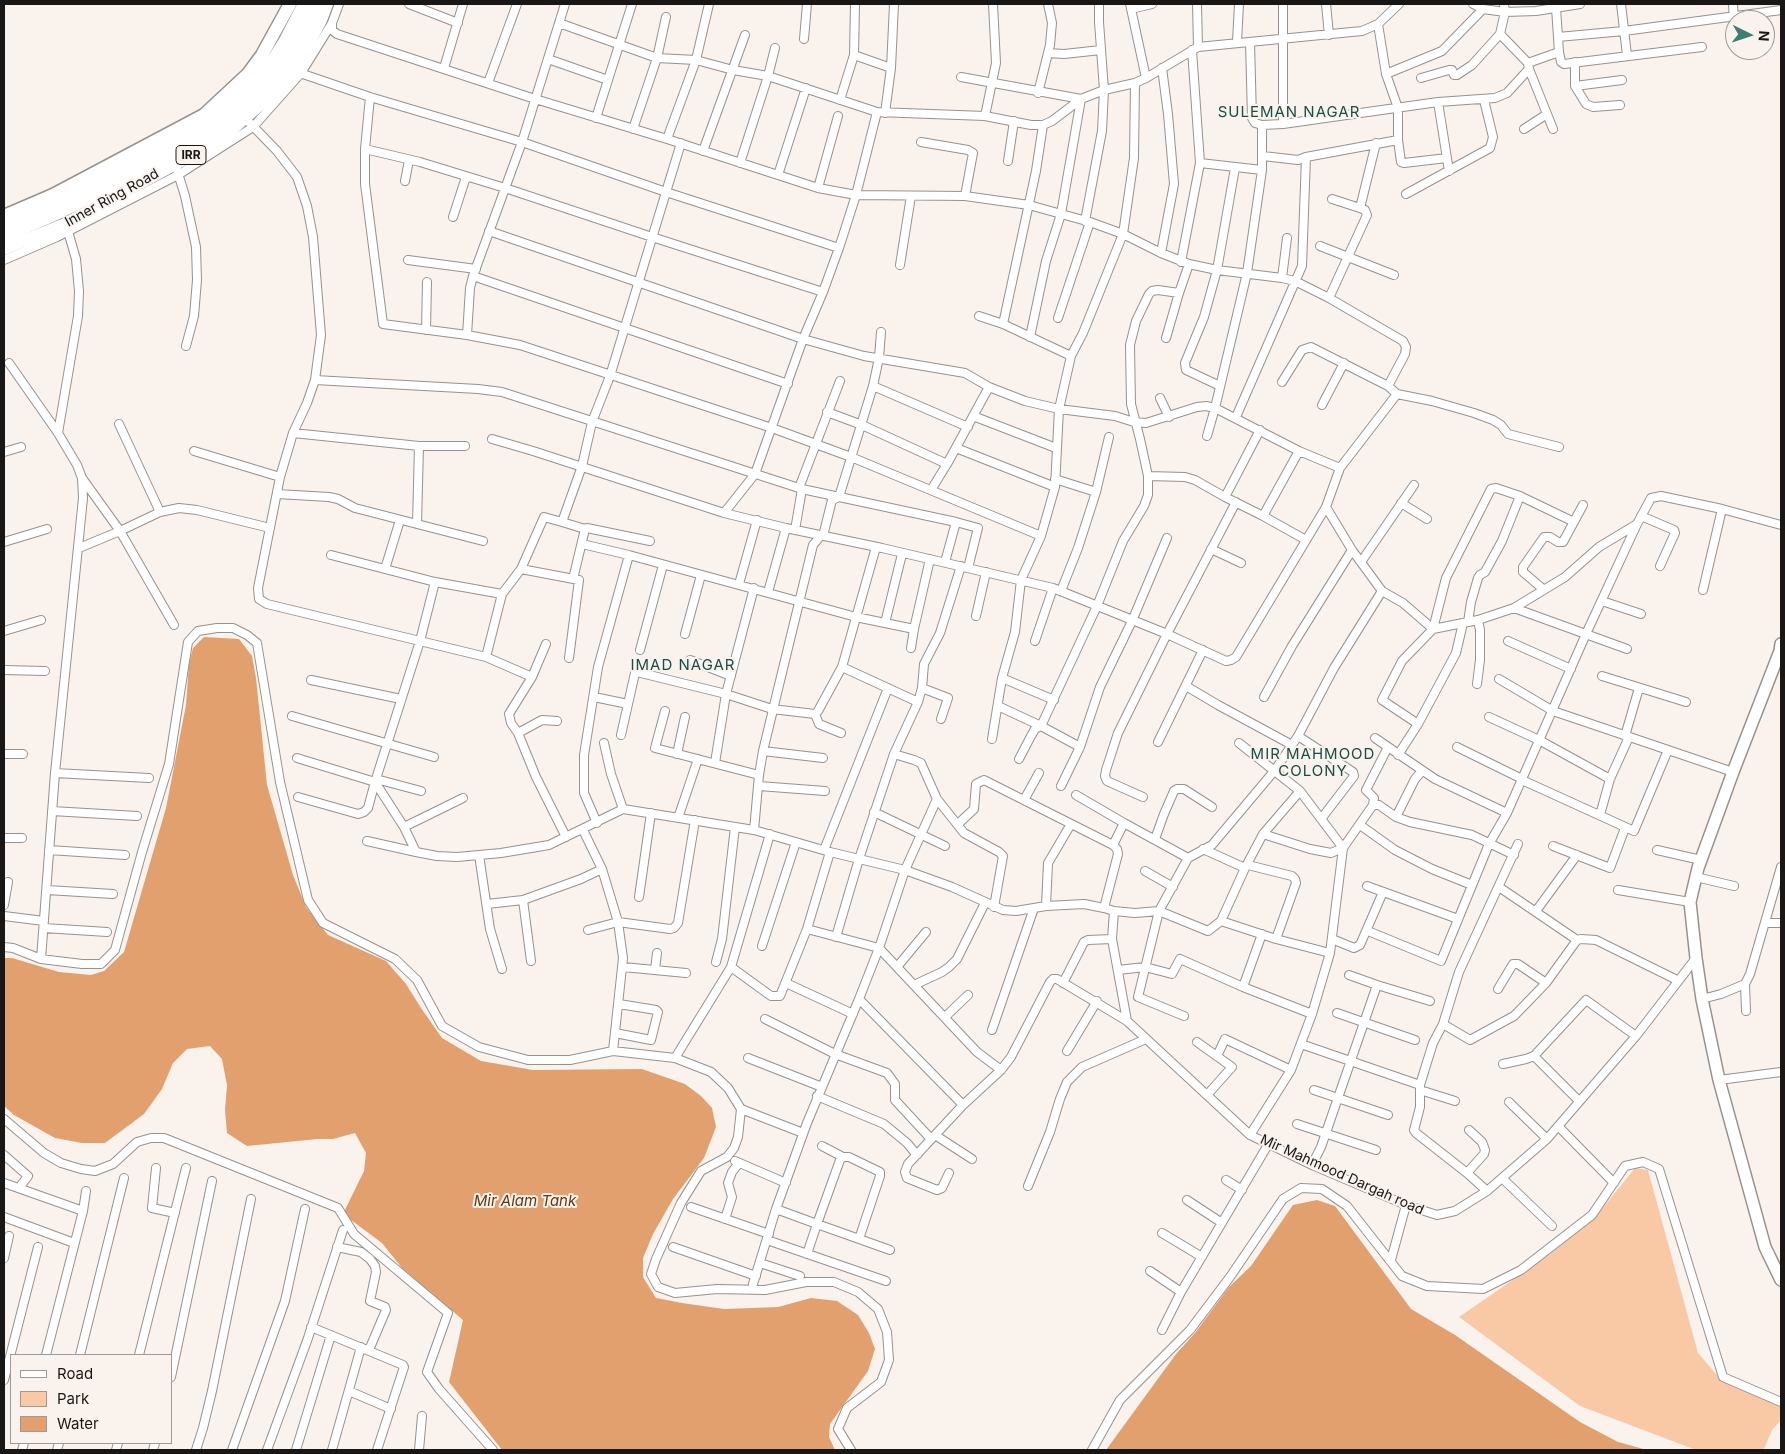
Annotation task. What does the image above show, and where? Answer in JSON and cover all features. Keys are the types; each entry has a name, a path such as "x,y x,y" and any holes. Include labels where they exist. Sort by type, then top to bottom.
{"highway":[{"path":"4,225 167,144 199,126 231,104 247,90 274,60 305,4"},
{"path":"4,236 101,191 185,147 222,124 254,98 282,66 296,46 316,4"}],"main road":[{"name":"IRR","path":"4,216 53,195 204,115 248,74 262,55 290,4"},
{"name":"Inner Ring Road","path":"4,249 67,228 177,169 214,143 249,123 297,72 322,20 327,4"},
{"path":"1781,644 1701,860 1690,902 1702,999 1720,1080 1765,1247 1781,1280"}],"street":[{"path":"338,4 332,23 332,30 337,34 535,99 680,143 818,188 856,195 965,196 1029,205 1087,221 1123,234 1160,253 1185,263 1217,270 1295,281 1329,298 1403,342 1406,347 1405,354 1388,386"},
{"path":"409,4 458,23"},
{"path":"444,68 463,4"},
{"path":"488,83 517,4"},
{"path":"467,335 470,288 522,142 565,4"},
{"path":"596,118 632,4"},
{"path":"667,139 696,60 709,4"},
{"path":"804,39 807,4"},
{"path":"840,100 854,56 856,4"},
{"path":"724,513 755,474 803,339 839,248 881,113 891,68 894,4"},
{"path":"985,116 996,63 993,4"},
{"path":"1038,92 1048,54 1052,23 1048,4"},
{"path":"1058,318 1087,221 1102,130 1104,90 1099,4"},
{"path":"1146,78 1131,6 1152,4"},
{"path":"1166,338 1185,263 1200,163 1195,48 1197,4"},
{"path":"1237,42 1239,4"},
{"path":"1283,4 1283,124"},
{"path":"1326,4 1328,35"},
{"path":"559,23 657,58 696,60 732,70 768,76 881,113 985,116 1031,125 1043,125 1052,121 1081,99 1104,90 1135,83 1195,48 1237,42 1362,31 1378,24 1399,4"},
{"path":"1473,4 1483,9 1556,8 1580,4"},
{"path":"1621,4 1627,55"},
{"path":"1421,78 1449,70 1452,70 1454,75 1472,64 1500,34 1504,8"},
{"path":"1556,8 1559,52 1562,63 1702,47"},
{"path":"1386,74 1442,51 1483,9"},
{"path":"633,129 657,58 666,17"},
{"path":"1558,37 1624,31 1725,17"},
{"path":"332,23 297,72 370,97 522,142 666,192 839,248"},
{"path":"1378,24 1386,74 1398,108 1398,140 1401,162 1404,164 1447,158"},
{"path":"1500,34 1529,66 1553,129"},
{"path":"703,151 745,35"},
{"path":"1250,42 1252,118 1255,123 1262,125 1283,124 1438,102 1495,98 1507,94 1529,66 1559,52"},
{"path":"740,163 775,48"},
{"path":"1048,54 1101,50"},
{"path":"854,56 891,68"},
{"path":"548,59 608,80"},
{"path":"1575,62 1576,86 1588,106 1620,105"},
{"path":"1160,253 1174,184 1162,68"},
{"path":"961,77 1081,99"},
{"path":"1576,86 1622,80"},
{"path":"992,739 1002,678 1015,632 1021,580 1041,536 1055,483 1059,409 1071,356 1083,334 1123,234 1134,158 1135,83"},
{"path":"778,175 806,88"},
{"path":"370,97 365,149 365,184 382,321 386,326 467,335 520,345 772,428 851,457 1041,536"},
{"path":"1030,337 1046,261 1062,214 1081,99"},
{"path":"1406,194 1490,148 1493,144 1493,137 1484,100"},
{"path":"1438,102 1449,171"},
{"path":"1524,129 1547,114"},
{"path":"818,188 838,116"},
{"path":"1008,161 1014,121"},
{"path":"249,123 277,151 297,177 307,206 313,237 321,335 315,380 293,433 280,477 258,588 259,599 267,604 486,657 532,677"},
{"path":"1003,324 1029,205 1043,125"},
{"path":"1206,436 1215,408 1247,273 1262,170 1262,125"},
{"path":"1263,156 1298,160 1398,140"},
{"path":"920,142 968,150 973,153 965,196"},
{"path":"562,522 582,466 592,422 610,376 680,143"},
{"path":"1360,208 1376,143"},
{"path":"365,149 505,188 652,238 823,292"},
{"path":"1236,417 1302,266 1306,157"},
{"path":"405,181 409,160"},
{"path":"1200,163 1262,170"},
{"path":"1220,386 1189,372 1185,367 1185,363 1204,317 1217,270 1235,168"},
{"path":"177,169 196,247 197,280 194,316 186,346"},
{"path":"453,217 466,177"},
{"path":"900,265 911,196"},
{"path":"1329,298 1366,215 1365,210 1332,199"},
{"path":"4,260 67,228 76,260 79,291 78,316 58,433"},
{"path":"490,231 803,339 864,356 965,373 989,387 1024,402 1059,409 1115,416 1134,422 1146,423 1206,406 1215,408 1236,417 1299,451 1340,468"},
{"path":"1282,278 1288,238"},
{"path":"1320,246 1394,275"},
{"path":"408,260 475,272 624,328 788,384"},
{"path":"426,330 427,282"},
{"path":"1019,759 1030,736 1035,729 1041,726 1054,700 1124,541 1144,506 1148,495 1148,476 1131,404 1130,345 1136,321 1144,302 1152,291 1178,292"},
{"path":"979,316 1003,324 1071,356"},
{"path":"840,497 873,386 879,358 881,332"},
{"path":"1282,382 1302,350 1311,347 1388,386 1397,394 1432,401 1474,413 1493,420 1501,425 1508,434 1559,447"},
{"path":"10,363 58,433 77,465 82,478 120,531 174,625"},
{"path":"1322,404 1344,363"},
{"path":"315,380 502,392 800,488 978,528 940,633 924,664 922,688 918,702 894,754 859,859 836,937"},
{"path":"795,530 800,488 840,380"},
{"path":"873,386 968,426"},
{"path":"931,490 989,387"},
{"path":"492,439 582,466 724,513 945,562 1057,590 1167,634 1226,661 1236,656 1326,507 1340,468 1397,394"},
{"path":"1160,398 1169,417"},
{"path":"828,412 862,425 947,464"},
{"path":"973,416 1056,448"},
{"path":"119,424 160,512"},
{"path":"1225,497 1260,430"},
{"path":"293,433 419,446 465,446"},
{"path":"1035,641 1078,548 1096,492 1109,437"},
{"path":"417,524 419,446"},
{"path":"4,452 21,447"},
{"path":"956,448 1055,483 1096,492"},
{"path":"194,451 280,477"},
{"path":"1263,516 1299,451"},
{"path":"1148,476 1185,477 1202,483 1306,540"},
{"path":"41,959 55,773 79,548 83,498 82,478"},
{"path":"1361,562 1414,485"},
{"path":"1418,724 1382,700 1402,661 1433,630 1446,578 1492,489 1496,488 1520,496 1574,522"},
{"path":"277,494 338,499 355,508 483,541"},
{"path":"1398,755 1418,724 1456,652 1478,578 1480,574 1485,572 1502,541 1520,496"},
{"path":"1368,931 1441,961 1489,844 1507,813 1586,634 1651,498 1661,496 1722,509 1781,525"},
{"path":"754,830 763,751 813,545 824,532 832,500 840,497"},
{"path":"1143,797 1107,781 1105,776 1106,770 1118,733 1236,502"},
{"path":"1401,503 1427,519"},
{"path":"1543,590 1523,572 1523,567 1544,537 1550,537 1558,542 1563,542 1583,505"},
{"path":"1326,507 1352,550 1382,591 1402,602 1433,630"},
{"path":"79,548 160,512 179,508 197,510 270,528"},
{"path":"1703,590 1722,509"},
{"path":"486,657 502,594 521,570 544,517 585,529 594,529 650,541"},
{"path":"385,569 400,520"},
{"path":"739,584 757,520"},
{"path":"1433,630 1478,620 1514,608 1565,576 1599,546 1639,520 1674,530 1660,566"},
{"path":"945,562 956,522"},
{"path":"768,592 786,528"},
{"path":"573,579 585,529"},
{"path":"4,542 47,530"},
{"path":"1061,786 1080,747 1100,687 1132,621 1167,538"},
{"path":"582,544 629,555 700,576 739,584 856,617 914,629"},
{"path":"815,714 842,667 876,547"},
{"path":"1211,549 1241,563"},
{"path":"1264,697 1292,646 1352,550"},
{"path":"885,623 902,554"},
{"path":"331,555 435,582 502,594"},
{"path":"597,823 584,794 584,755 598,667 629,555"},
{"path":"911,648 930,559"},
{"path":"640,650 663,565"},
{"path":"521,570 579,580 569,658"},
{"path":"976,616 986,572"},
{"path":"685,634 700,576"},
{"path":"298,797 358,814 368,808 420,641 435,582"},
{"path":"715,763 726,694 754,588"},
{"path":"1184,1016 1138,997 1159,911 1188,858 1212,845 1275,770 1298,736 1334,668 1382,591"},
{"path":"1602,601 1641,614"},
{"path":"1514,608 1627,649"},
{"path":"4,631 41,620"},
{"path":"1478,620 1480,630 1478,684"},
{"path":"4,947 13,948 41,959 82,964 101,964 115,950 169,764 188,642 198,631 233,628 257,643 280,782 308,900 323,923 396,959 417,980 442,1026 479,1047 528,1060 570,1060 613,1051 675,1058 711,1072 728,1088 741,1109 803,1133"},
{"path":"1508,642 1571,669"},
{"path":"546,644 532,677 509,714 511,723 518,733 536,777 566,837"},
{"path":"1158,742 1203,650"},
{"path":"690,660 731,676"},
{"path":"842,667 918,702"},
{"path":"4,670 45,671"},
{"path":"621,735 635,673 637,672 726,694 772,709 815,714"},
{"path":"1602,676 1686,702"},
{"path":"1002,678 1054,700"},
{"path":"1499,679 1553,711 1733,772"},
{"path":"311,680 401,699"},
{"path":"1186,686 1292,745"},
{"path":"731,967 771,996 780,996 807,929 827,851 888,688"},
{"path":"922,688 948,698 941,719"},
{"path":"1600,815 1610,779 1627,737 1639,688"},
{"path":"594,697 628,704"},
{"path":"998,706 1080,747"},
{"path":"665,711 655,748 759,775"},
{"path":"815,714 819,724 841,733"},
{"path":"292,716 434,757"},
{"path":"1490,717 1539,740 1610,779"},
{"path":"677,754 685,718"},
{"path":"518,733 542,720 556,721"},
{"path":"1298,736 1353,772 1354,776 1321,819"},
{"path":"1375,738 1435,779 1507,813"},
{"path":"604,743 611,774 624,809"},
{"path":"1240,743 1300,791 1343,848"},
{"path":"1250,1135 1291,1070 1312,1014 1330,953 1343,848 1373,805 1374,798 1366,790 1388,747"},
{"path":"1457,747 1633,831 1636,830 1668,750"},
{"path":"763,751 823,758"},
{"path":"4,754 23,754"},
{"path":"894,754 921,763 937,799 966,835 1000,852 1002,856 994,907"},
{"path":"297,758 376,781 421,791"},
{"path":"678,818 698,759"},
{"path":"1396,816 1415,779 1422,771"},
{"path":"55,773 149,778"},
{"path":"1024,800 1039,773"},
{"path":"958,824 974,809 975,789 979,781 984,780 1113,845 1118,854 1104,908"},
{"path":"376,781 404,827 416,852"},
{"path":"759,786 825,791"},
{"path":"1155,839 1174,791 1177,789 1184,789 1212,808"},
{"path":"368,841 436,856 458,857 479,855 549,845 624,809 770,834 827,851 905,870 952,887 1003,910 1016,911 1046,906 1084,904 1135,914 1159,911 1208,931 1222,921 1246,867 1264,834 1300,791"},
{"path":"1076,795 1188,858"},
{"path":"404,827 463,798"},
{"path":"673,1247 754,1280 803,1133 879,948 905,870 937,799"},
{"path":"1373,805 1379,805 1410,822 1472,835 1514,855"},
{"path":"52,811 137,816"},
{"path":"874,812 945,846"},
{"path":"639,897 651,813"},
{"path":"588,930 618,922 674,928 678,923 695,820"},
{"path":"1113,845 1124,823"},
{"path":"1046,906 1048,863 1071,824"},
{"path":"1360,825 1395,850 1472,885"},
{"path":"716,962 722,939 735,827"},
{"path":"1554,846 1611,867 1625,828"},
{"path":"583,830 602,869 618,922 623,958 613,1051"},
{"path":"675,1058 731,967 770,834"},
{"path":"1264,834 1310,849 1331,853 1343,848"},
{"path":"4,838 22,838"},
{"path":"762,946 796,842"},
{"path":"1487,1191 1414,1130 1420,1107 1420,1088 1459,972 1500,887 1518,844"},
{"path":"50,850 126,855"},
{"path":"1202,850 1246,867 1292,876 1295,879 1296,884 1276,939"},
{"path":"1657,850 1701,860"},
{"path":"479,855 490,929 502,969"},
{"path":"1536,911 1577,855"},
{"path":"1746,1011 1745,984 1750,974 1764,923 1777,892 1781,866"},
{"path":"487,904 523,900 581,879 602,869"},
{"path":"1145,871 1173,887"},
{"path":"1696,877 1734,886"},
{"path":"4,905 8,882"},
{"path":"1368,886 1458,919"},
{"path":"1500,887 1577,940 1596,940 1677,980"},
{"path":"46,890 113,894"},
{"path":"1618,890 1690,902"},
{"path":"1332,939 1354,948 1360,945 1368,931 1383,892"},
{"path":"523,900 531,962"},
{"path":"914,985 942,972 957,959 984,903"},
{"path":"992,1030 1034,908"},
{"path":"1114,911 1112,939 1127,1021"},
{"path":"4,916 44,925 106,932"},
{"path":"1222,921 1276,939 1330,953"},
{"path":"1764,923 1781,923"},
{"path":"807,929 879,948 976,1052 1001,1070"},
{"path":"897,967 926,932"},
{"path":"1243,988 1262,934"},
{"path":"949,1173 942,1188 937,1190 907,1178 905,1172 908,1164 963,1105 1001,1070 1011,1057 1050,982 1053,979 1057,979 1063,983 1084,942 1088,940 1112,939"},
{"path":"1443,1024 1470,1040 1514,1016 1546,983 1577,940"},
{"path":"655,970 657,953"},
{"name":"Mir Mahmood Dargah road","path":"1063,983 1097,1001 1127,1021 1250,1135 1312,1165 1406,1205 1437,1215 1456,1211 1487,1191 1547,1139 1636,1036 1677,980 1696,958"},
{"path":"1118,970 1145,968 1172,974 1180,959 1243,988 1312,1014"},
{"path":"1498,989 1514,964 1518,964 1546,983"},
{"path":"623,967 686,974"},
{"path":"1349,975 1430,1001"},
{"path":"786,983 853,1014"},
{"path":"1312,1165 1326,1133 1352,1061 1377,984"},
{"path":"1702,999 1721,994 1745,984"},
{"path":"945,1017 968,995"},
{"path":"859,999 963,1105"},
{"path":"1503,1064 1534,1056 1586,1000 1636,1036"},
{"path":"1067,1051 1097,1001"},
{"path":"615,1033 651,1040 658,1012 656,1010 619,1004"},
{"path":"1337,1014 1414,1040"},
{"path":"765,1019 835,1054 887,1073 895,1084 895,1100 933,1137 972,1159"},
{"path":"1028,1186 1050,1132 1067,1082 1082,1067 1146,1039"},
{"path":"1217,1056 1225,1039 1291,1070"},
{"path":"1197,1042 1232,1067 1207,1095"},
{"path":"1301,1044 1352,1061 1455,1101"},
{"path":"1534,1056 1579,1101"},
{"path":"748,1058 822,1086"},
{"path":"1720,1080 1781,1072"},
{"path":"1314,1090 1388,1115"},
{"path":"818,1096 884,1124 907,1143 917,1155"},
{"path":"1509,1102 1547,1139"},
{"path":"741,1109 738,1137 734,1148 727,1157 701,1171 681,1203 651,1274 658,1287 675,1293 717,1289 765,1290 806,1282 834,1282 858,1292 878,1309 887,1332 889,1360 881,1382 847,1408 838,1429 850,1450"},
{"path":"4,1119 44,1152 61,1163 81,1169 96,1171 113,1164 137,1142 152,1138 164,1138 338,1208 354,1234 448,1313 428,1372 440,1389 493,1450"},
{"path":"1297,1124 1376,1150"},
{"path":"1558,1126 1614,1183"},
{"path":"1467,1173 1484,1154 1485,1150 1482,1142 1469,1130"},
{"path":"1162,1330 1181,1292 1269,1143"},
{"path":"822,1146 880,1172 859,1239"},
{"path":"4,1155 28,1176 19,1188"},
{"path":"807,1254 840,1160 844,1157"},
{"path":"725,1219 732,1196 728,1183 737,1162 786,1183"},
{"path":"1092,1450 1120,1400 1190,1330 1230,1277 1283,1199 1301,1188 1322,1189 1348,1206 1402,1276 1428,1286 1483,1289 1521,1270 1592,1215 1625,1166 1643,1162 1658,1169 1723,1378 1781,1402"},
{"path":"156,1168 152,1208 175,1213"},
{"path":"139,1354 186,1168"},
{"path":"80,1354 124,1178"},
{"path":"1502,1178 1552,1226"},
{"path":"1226,1180 1242,1190"},
{"path":"172,1372 212,1181"},
{"path":"4,1184 83,1211"},
{"path":"46,1354 83,1211 86,1191"},
{"path":"196,1450 204,1428 251,1199"},
{"path":"1187,1200 1222,1223"},
{"path":"1391,1260 1406,1205"},
{"path":"691,1207 725,1219 807,1254 886,1281"},
{"path":"232,1450 285,1301 305,1210"},
{"path":"776,1210 890,1250"},
{"path":"4,1217 74,1243"},
{"path":"267,1450 312,1327 343,1230"},
{"path":"1162,1233 1202,1257"},
{"path":"4,1258 9,1236"},
{"path":"11,1354 38,1247"},
{"path":"332,1450 349,1391 365,1349 386,1310 385,1307 370,1301 376,1272 375,1266 370,1259 361,1252 337,1247"},
{"path":"760,1263 800,1276"},
{"path":"1150,1271 1181,1292"},
{"path":"312,1327 403,1365 404,1367 377,1450"},
{"path":"296,1450 331,1335"},
{"path":"4,1380 10,1357"},
{"path":"349,1391 391,1409"},
{"path":"419,1450 422,1416"}],"green space":[{"path":"1635,1168 1648,1170 1698,1353 1722,1381 1781,1405 1781,1420 1772,1430 1762,1450 1696,1450 1580,1406 1459,1317 1546,1257 1592,1221"}],"water":[{"name":"Mir Alam Tank","path":"204,637 239,639 252,656 267,785 293,875 306,907 328,935 386,961 406,984 442,1038 481,1061 533,1070 642,1069 685,1084 701,1096 712,1108 716,1127 704,1158 673,1199 653,1234 643,1258 643,1277 656,1298 682,1303 724,1309 778,1307 811,1298 837,1301 858,1315 869,1333 875,1349 868,1371 830,1424 829,1437 835,1450 502,1450 449,1382 463,1320 402,1268 382,1243 343,1214 364,1171 366,1153 355,1133 333,1139 247,1146 227,1133 225,1110 227,1085 222,1059 210,1046 187,1049 173,1063 162,1089 144,1114 105,1143 82,1143 55,1138 14,1115 4,1106 4,958 12,958 59,972 91,975 104,971 124,952 166,808 186,705 189,664 193,648"},
{"path":"1317,1200 1335,1206 1411,1309 1455,1335 1580,1422 1618,1442 1647,1450 1106,1450 1176,1354 1195,1333 1229,1287 1251,1266 1293,1205"}],"district":[{"name":"SULEMAN NAGAR","path":"1289,112"},
{"name":"IMAD NAGAR","path":"683,665"},
{"name":"MIR MAHMOOD COLONY","path":"1313,762"}]}
